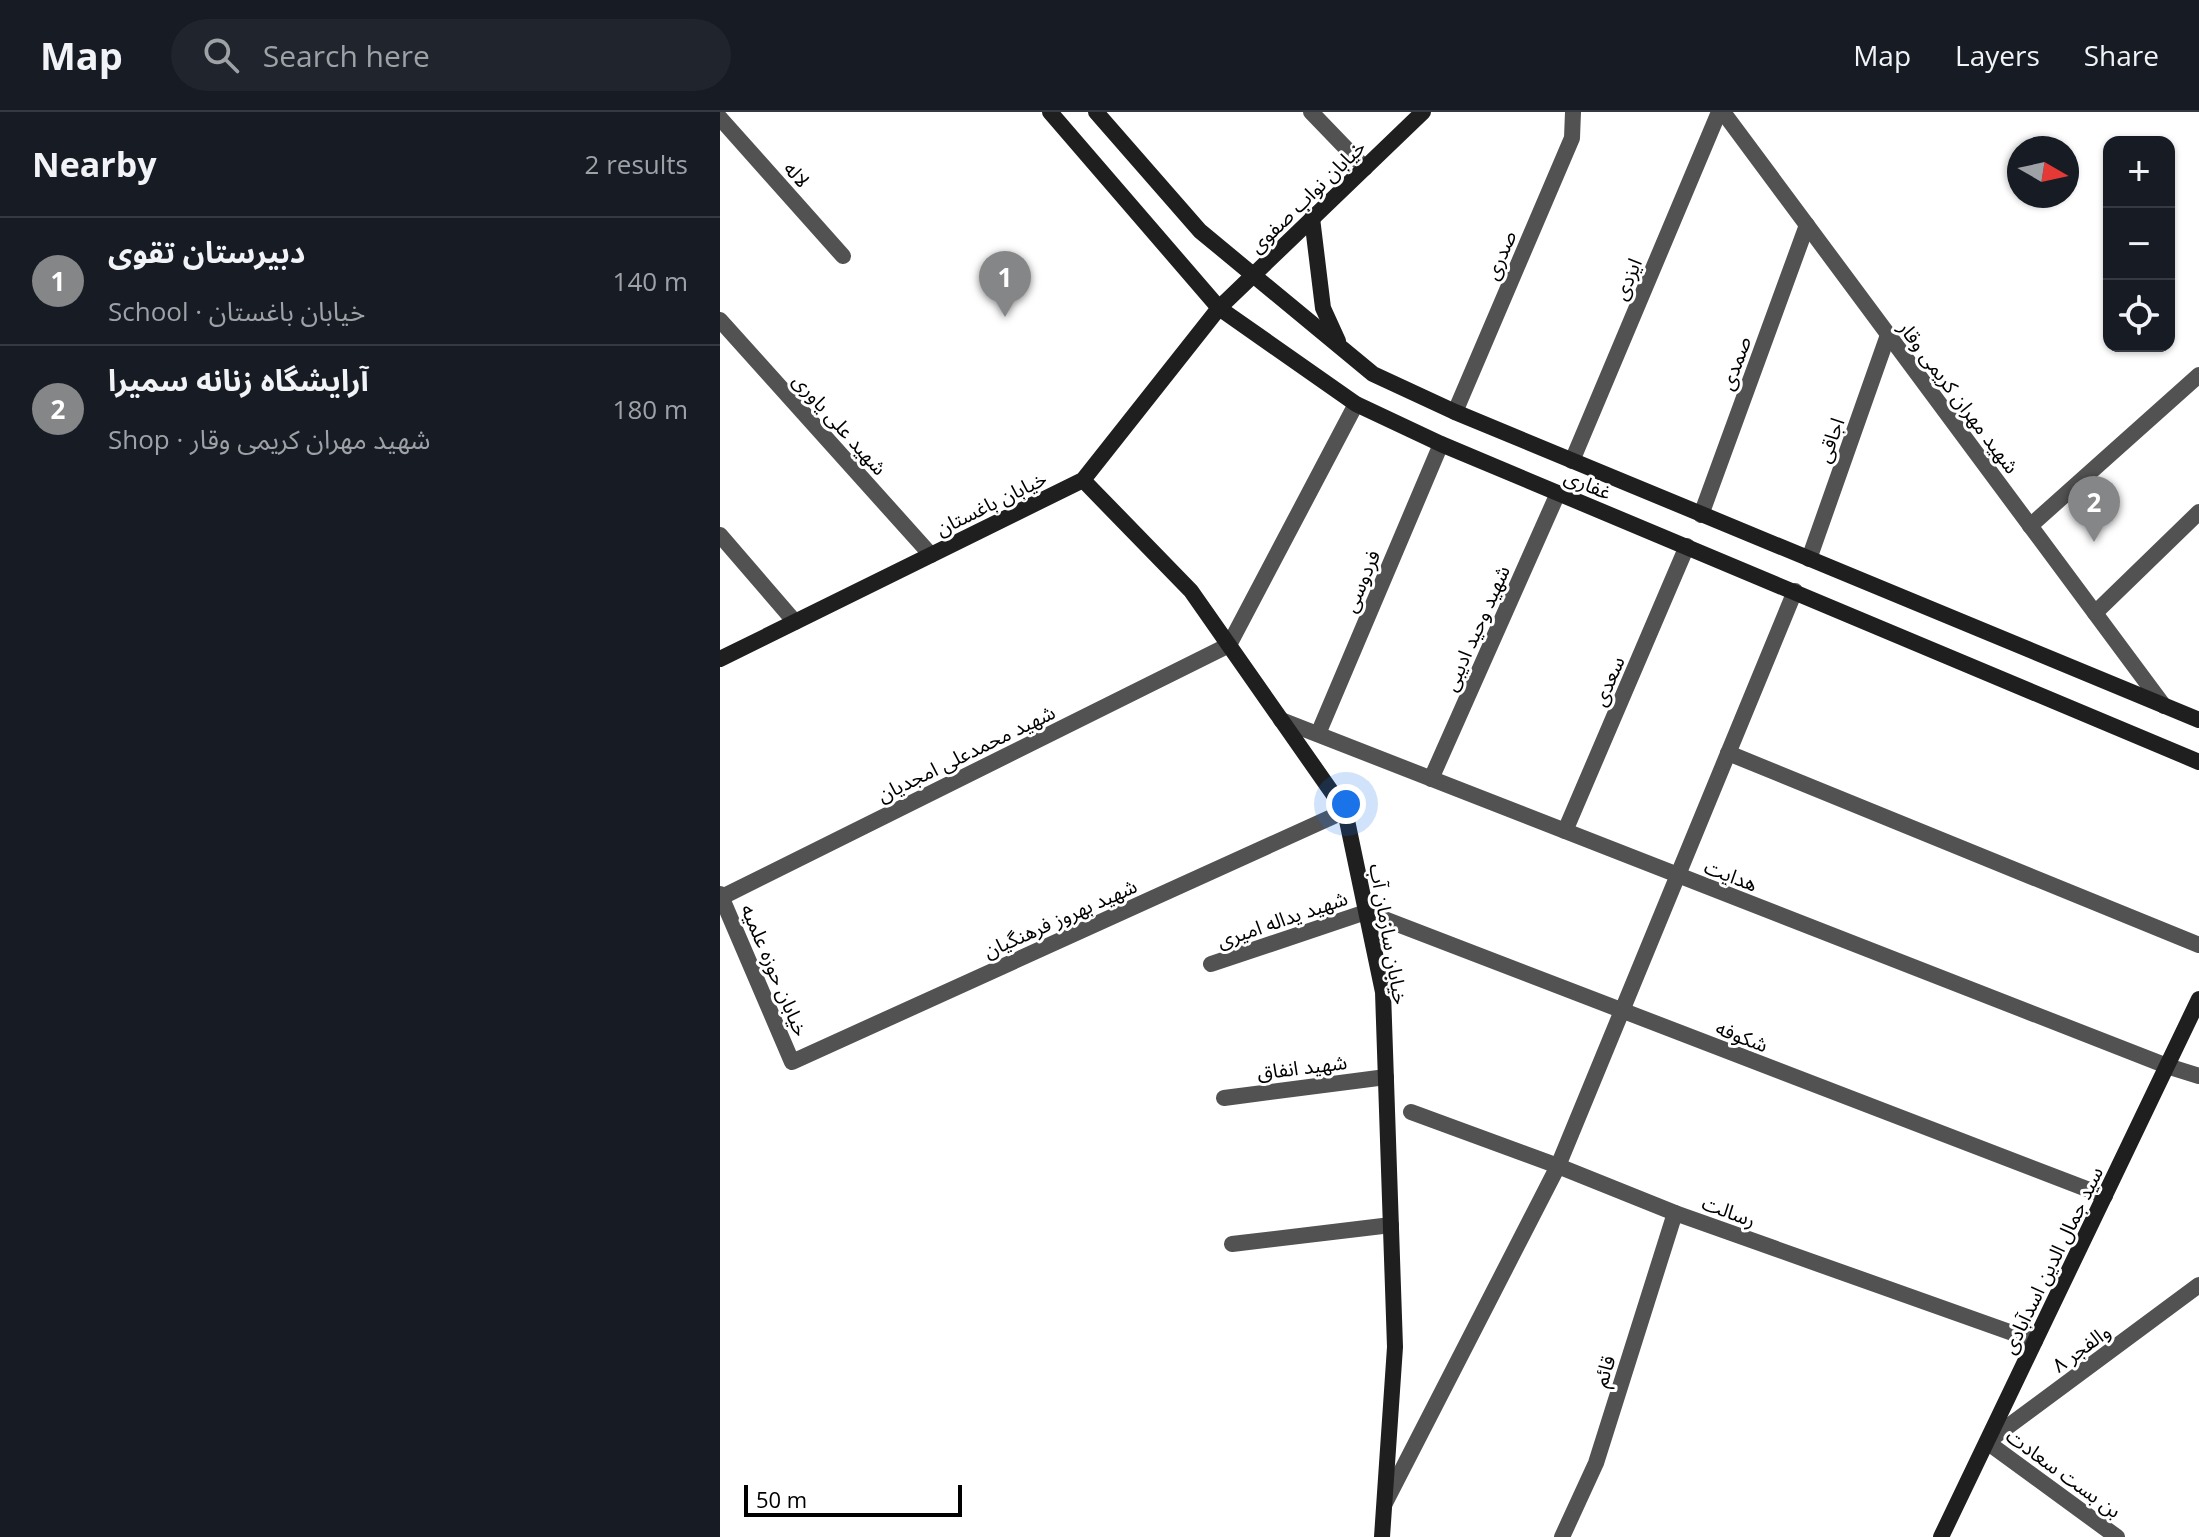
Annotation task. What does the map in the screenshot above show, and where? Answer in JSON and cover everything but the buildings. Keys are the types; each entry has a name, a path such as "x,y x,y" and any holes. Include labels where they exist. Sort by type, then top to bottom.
{"main road":[{"name":"غفاری","path":"1050,112 1219,308 1356,404 1441,444 2199,762"},
{"name":"غفاری","path":"1096,112 1200,231 1373,374 1455,412 2199,720"},
{"name":"خیابان نواب صفوی","path":"1219,308 1423,112"},
{"path":"1312,218 1323,308 1340,347"},
{"name":"خیابان باغستان","path":"720,659 1083,480 1219,308"},
{"name":"خیابان سازمان آب","path":"1083,480 1191,591 1345,811 1383,992 1395,1347 1382,1537"},
{"name":"سید جمال الدین اسدآبادی","path":"1941,1537 2199,999"}],"street":[{"path":"1311,112 1365,168"},
{"name":"صدری","path":"1455,412 1572,138 1573,112"},
{"name":"شهید مهران کریمی وقار","path":"1721,112 2164,706"},
{"name":"ایزدی","path":"1572,461 1721,112"},
{"name":"لاله","path":"720,118 843,256"},
{"name":"صمدی","path":"1701,515 1807,225"},
{"name":"شهید علی یاوری","path":"720,320 931,555"},
{"name":"اجاقی","path":"1809,559 1888,335"},
{"path":"2030,526 2199,375"},
{"path":"1229,645 1356,404"},
{"name":"فردوسی","path":"1318,734 1441,444"},
{"name":"شهید وحید ادیبی","path":"1431,779 1558,493"},
{"path":"2095,613 2199,512"},
{"path":"720,535 795,622"},
{"name":"سعدی","path":"1565,831 1687,546"},
{"path":"1385,1503 1558,1166 1795,591"},
{"name":"شهید محمدعلی امجدیان","path":"721,895 1229,645"},
{"name":"هدایت","path":"1281,720 2199,1076"},
{"path":"1728,753 2199,945"},
{"name":"شهید بهروز فرهنگیان","path":"792,1062 1345,811"},
{"name":"خیابان حوزه علمیه","path":"721,895 792,1062"},
{"name":"شهید یداله امیری","path":"1211,964 1366,912"},
{"name":"شکوفه","path":"1366,912 2105,1196"},
{"name":"شهید انفاق","path":"1224,1098 1386,1077"},
{"name":"رسالت","path":"1411,1112 1675,1213 2035,1341"},
{"name":"قائم","path":"1562,1537 1596,1463 1675,1213"},
{"path":"1232,1244 1391,1225"},
{"name":"والفجر ۸","path":"1987,1442 2199,1285"},
{"name":"بن بست سعادت","path":"1987,1442 2117,1537"}],"place":[{"name":"دبیرستان تقوی","path":"1005,317"},
{"name":"آرایشگاه زنانه سمیرا","path":"2094,542"}]}
